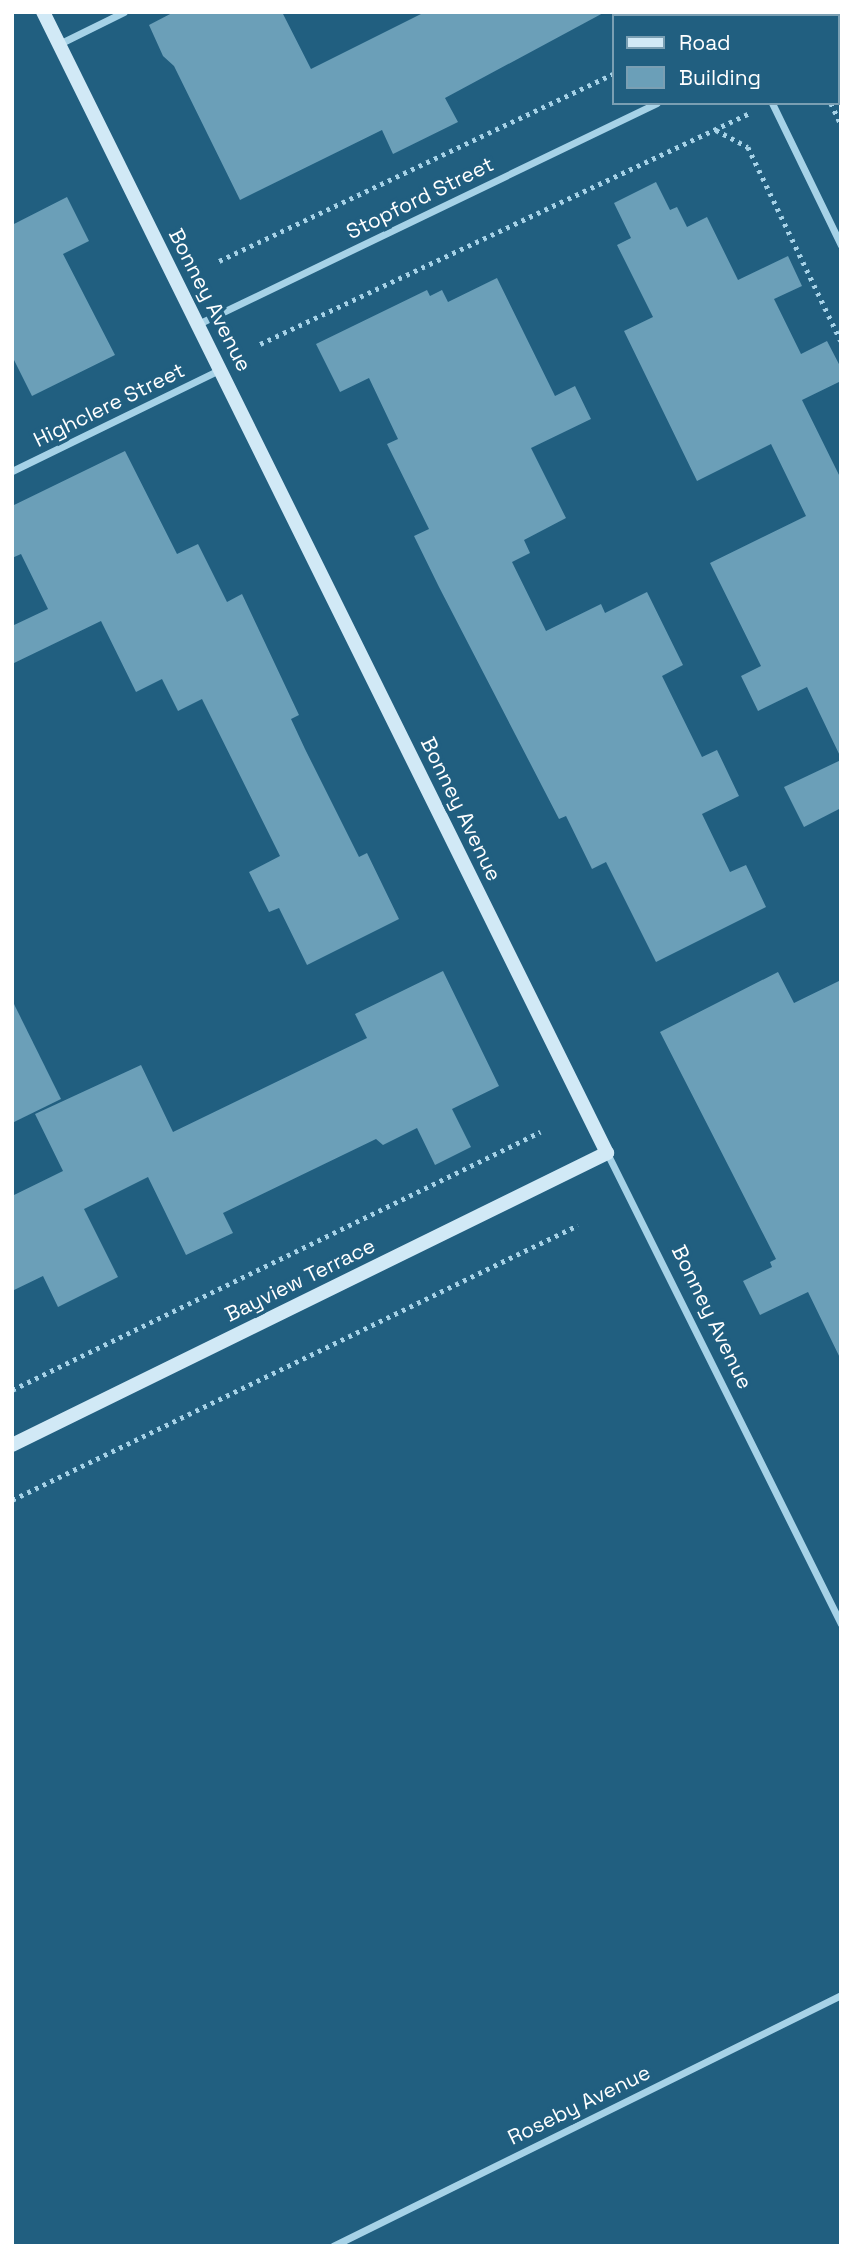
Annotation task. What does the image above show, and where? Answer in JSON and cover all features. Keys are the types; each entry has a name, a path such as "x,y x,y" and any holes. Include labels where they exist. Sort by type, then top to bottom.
{"street":[{"name":"Bonney Avenue","path":"43,12 841,1624"},
{"path":"59,44 124,12"},
{"name":"Stopford Street","path":"198,324 653,105"},
{"path":"773,105 841,245"},
{"name":"Highclere Street","path":"12,471 221,369"},
{"name":"Bayview Terrace","path":"12,1445 607,1153"},
{"name":"Roseby Avenue","path":"332,2246 841,1996"}],"path":[{"path":"219,261 612,74"},
{"path":"832,105 841,124"},
{"path":"260,344 741,117"},
{"path":"715,130 748,147 841,341"},
{"path":"12,1390 540,1132"},
{"path":"12,1500 578,1225"}],"building":[{"path":"174,12 282,12 311,69 425,12 605,12 445,98 458,122 393,154 382,130 240,200 174,66 163,56 149,25"},
{"path":"656,182 670,210 677,207 687,227 707,217 738,280 788,256 802,286 774,299 801,354 827,341 841,368 841,381 802,400 841,479 841,758 807,687 758,711 741,676 761,666 710,563 806,516 771,444 697,481 624,331 653,317 617,245 631,238 614,203"},
{"path":"67,197 89,241 63,254 115,355 32,396 12,356 12,225"},
{"path":"497,278 555,396 575,386 591,419 531,448 566,518 524,540 530,553 512,562 546,631 601,604 605,613 647,592 683,665 662,676 702,757 717,750 739,796 702,814 730,872 746,865 766,907 656,962 606,862 592,869 566,816 559,819 439,587 414,536 429,529 387,444 398,439 369,378 340,392 316,344 427,290 430,296 442,290 448,302"},
{"path":"125,451 177,554 198,544 227,602 242,594 299,715 291,719 305,749 359,857 367,853 399,919 307,965 279,908 269,912 249,872 280,856 202,699 178,711 162,679 136,692 101,621 12,664 12,626 48,609 21,554 12,558 12,506"},
{"path":"841,760 841,808 804,827 784,787"},
{"path":"443,971 499,1086 452,1109 471,1147 435,1165 417,1128 383,1145 376,1139 223,1213 233,1233 186,1255 148,1177 84,1209 118,1277 58,1307 43,1276 12,1291 12,1196 63,1171 35,1114 141,1065 173,1132 367,1038 355,1014"},
{"path":"778,972 794,1003 841,980 841,1360 808,1292 760,1315 743,1281 772,1267 770,1262 776,1259 660,1032"},
{"path":"12,1000 61,1099 12,1123"}]}
